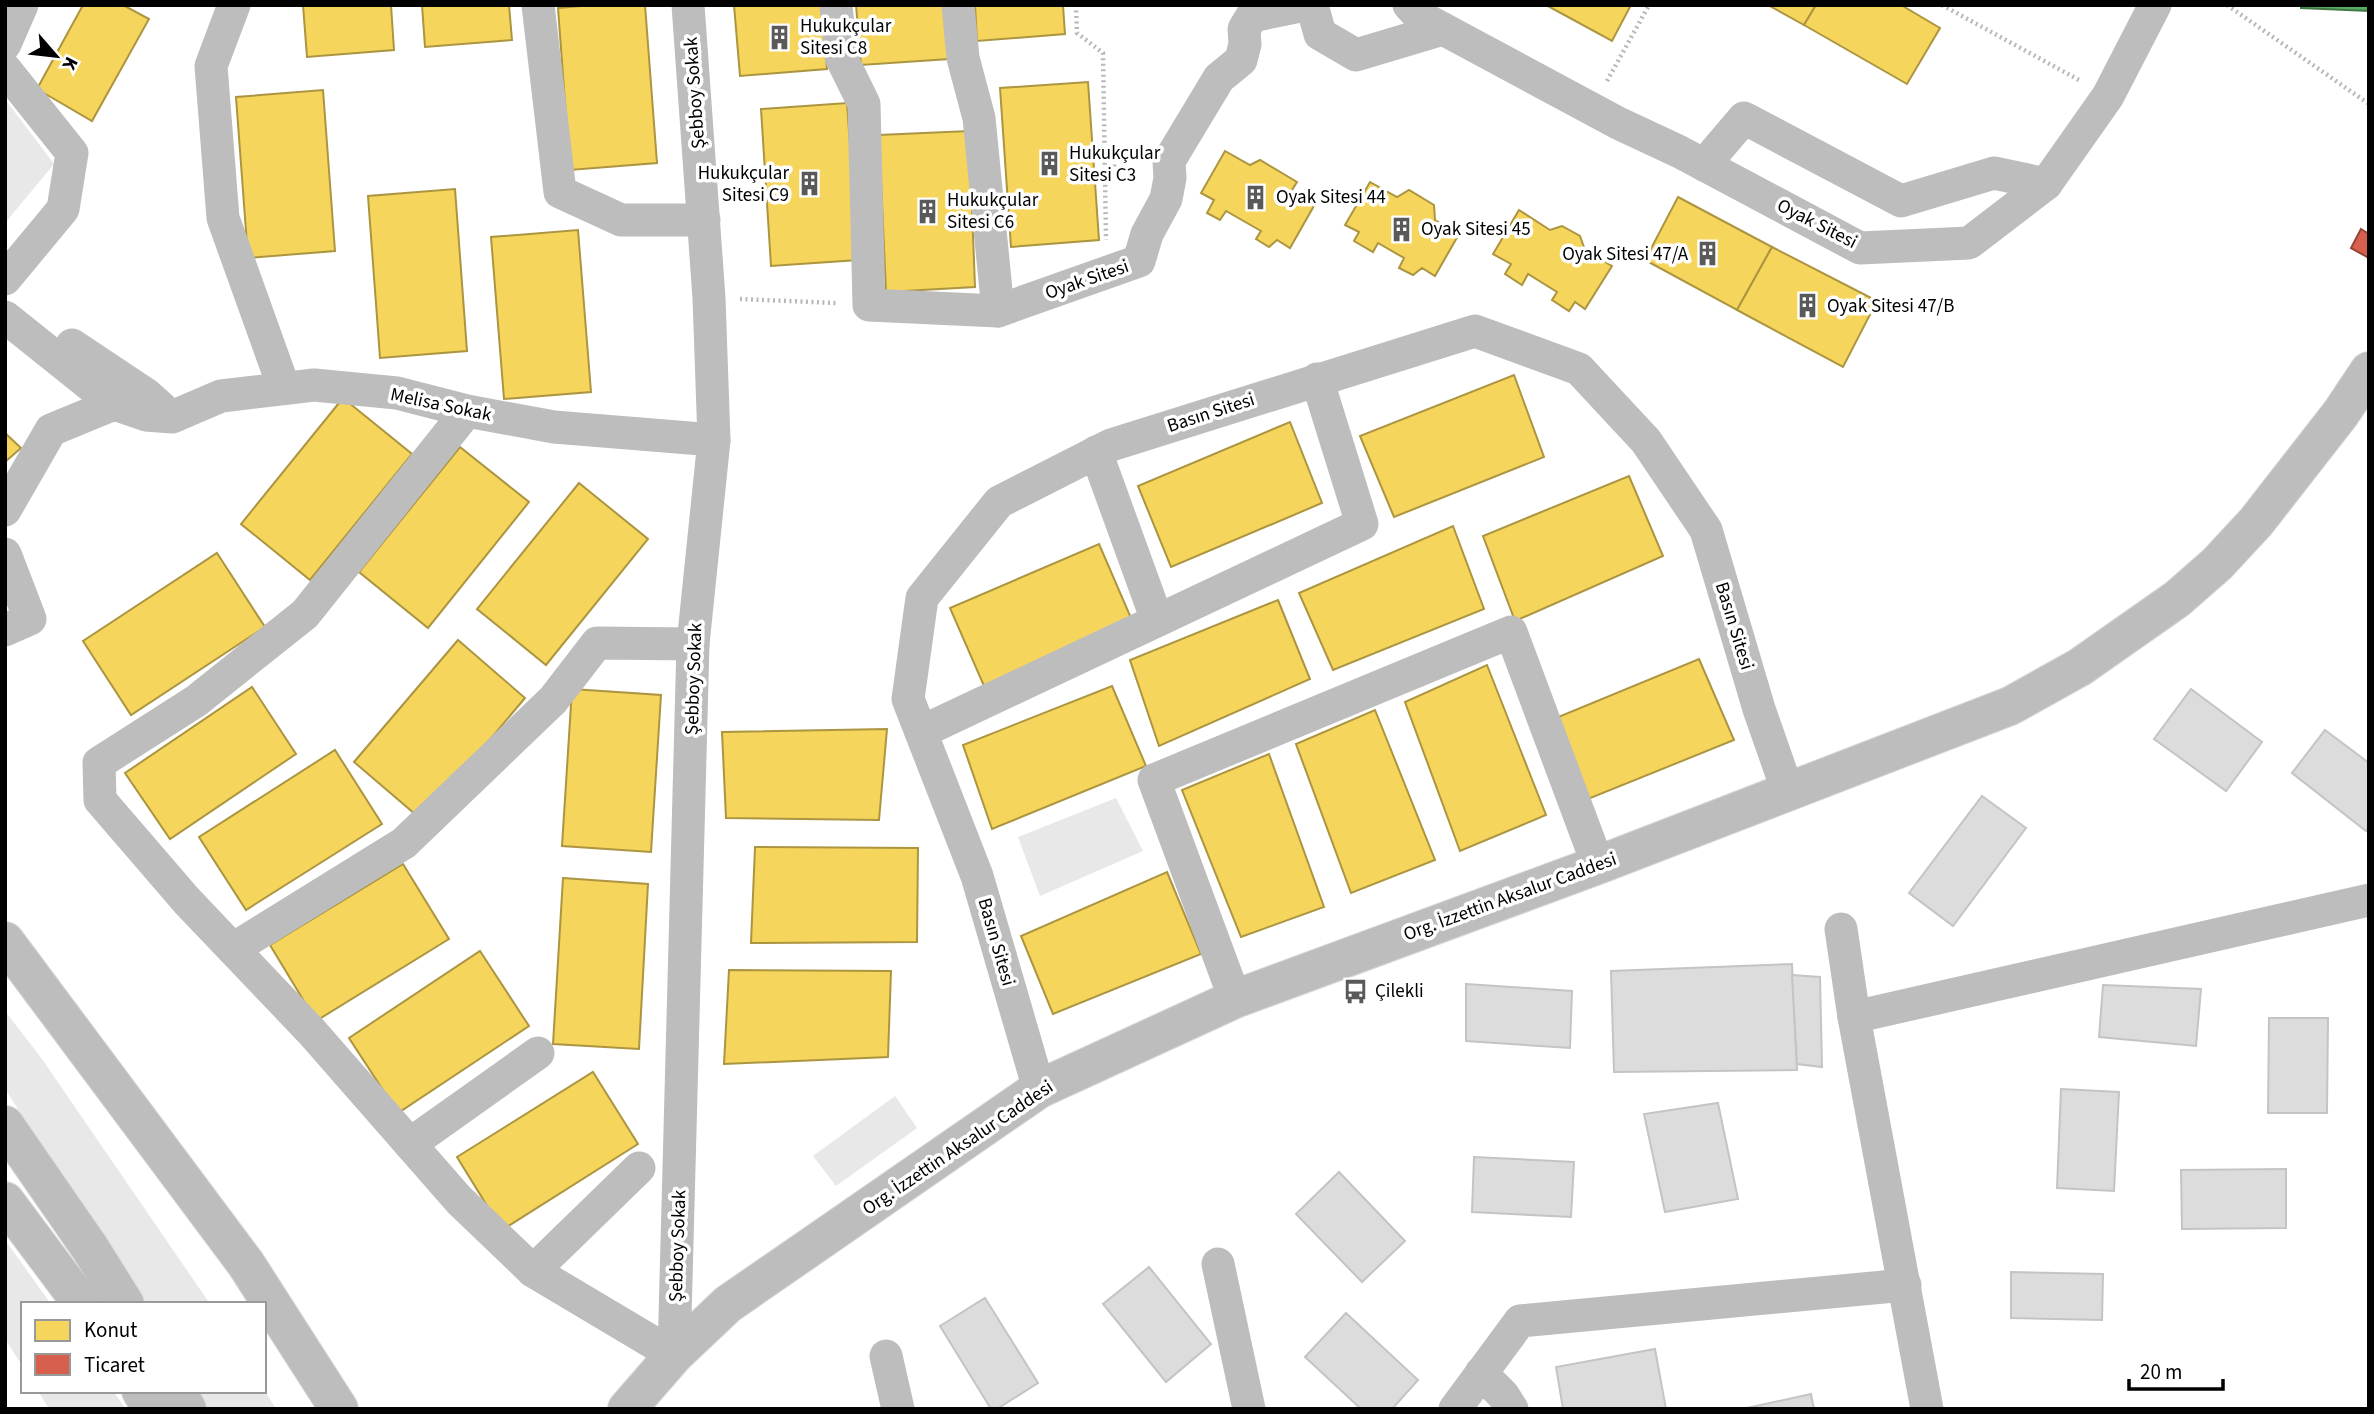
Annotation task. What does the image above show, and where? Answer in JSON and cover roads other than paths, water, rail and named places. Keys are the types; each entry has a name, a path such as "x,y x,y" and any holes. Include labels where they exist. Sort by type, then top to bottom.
{"main road":[{"name":"Org. İzzettin Aksalur Caddesi","path":"626,1409 674,1355 728,1304 1039,1089 1235,999 1598,865 2010,706 2080,667 2177,599 2217,564 2256,522 2341,413 2369,371"},
{"path":"5,941 246,1264 339,1409"},
{"path":"5,1125 124,1302"},
{"path":"5,1201 81,1302"},
{"path":"142,1393 152,1409"},
{"path":"178,1393 187,1409"}],"street":[{"path":"5,44 22,5"},
{"path":"234,5 211,66 223,218 284,388"},
{"path":"538,5 560,192 621,220 704,220"},
{"name":"Şebboy Sokak","path":"674,1355 693,644 714,440 709,298 688,5"},
{"path":"836,5 841,57 864,104 869,305 998,311 979,118 963,58 958,5"},
{"name":"Oyak Sitesi","path":"998,311 1139,261 1147,234 1166,200 1170,178 1169,161 1219,78 1241,60 1245,44 1241,10 1305,5"},
{"path":"1312,5 1320,34 1356,55 1443,29"},
{"name":"Oyak Sitesi","path":"1409,5 1419,16 1443,29 1860,248 1969,243 2046,184 2108,96 2155,5"},
{"path":"5,69 72,153 63,209 5,279"},
{"path":"1704,165 1744,118 1901,201 1994,173 2046,184"},
{"path":"5,291 172,417"},
{"path":"5,317 114,404 146,415 172,417"},
{"name":"Basın Sitesi","path":"1039,1089 976,877 908,699 922,598 999,502 1111,444 1475,331 1579,369 1646,441 1706,530 1759,709 1788,792"},
{"path":"921,732 1362,524 1317,379"},
{"name":"Melisa Sokak","path":"172,417 221,396 313,385 397,393 467,411 554,427 714,440"},
{"path":"5,510 51,429 114,404"},
{"path":"467,411 304,614 196,701 99,763 100,800 187,901 311,1031 459,1200 533,1271 674,1355"},
{"path":"1096,452 1157,620"},
{"path":"5,555 30,619 5,630"},
{"path":"1235,999 1154,780 1511,632 1598,865"},
{"path":"233,949 404,843 553,699 597,643 693,644"},
{"path":"1854,1017 2368,903"},
{"path":"1841,929 1854,1017 1927,1409"},
{"path":"410,1144 538,1053"},
{"path":"533,1271 639,1168"},
{"path":"1218,1264 1249,1409"},
{"path":"1455,1409 1520,1321 1905,1285"},
{"path":"886,1356 898,1409"},
{"path":"1481,1373 1503,1395 1512,1409"}],"place":[{"name":"Hukukçular Sitesi C8","path":"780,37"},
{"name":"Hukukçular Sitesi C3","path":"1049,164"},
{"name":"Hukukçular Sitesi C9","path":"809,184"},
{"name":"Oyak Sitesi 44","path":"1256,197"},
{"name":"Hukukçular Sitesi C6","path":"927,211"},
{"name":"Oyak Sitesi 45","path":"1401,229"},
{"name":"Oyak Sitesi 47/A","path":"1708,254"},
{"name":"Oyak Sitesi 47/B","path":"1807,306"},
{"name":"Çilekli","path":"1355,991"}]}
